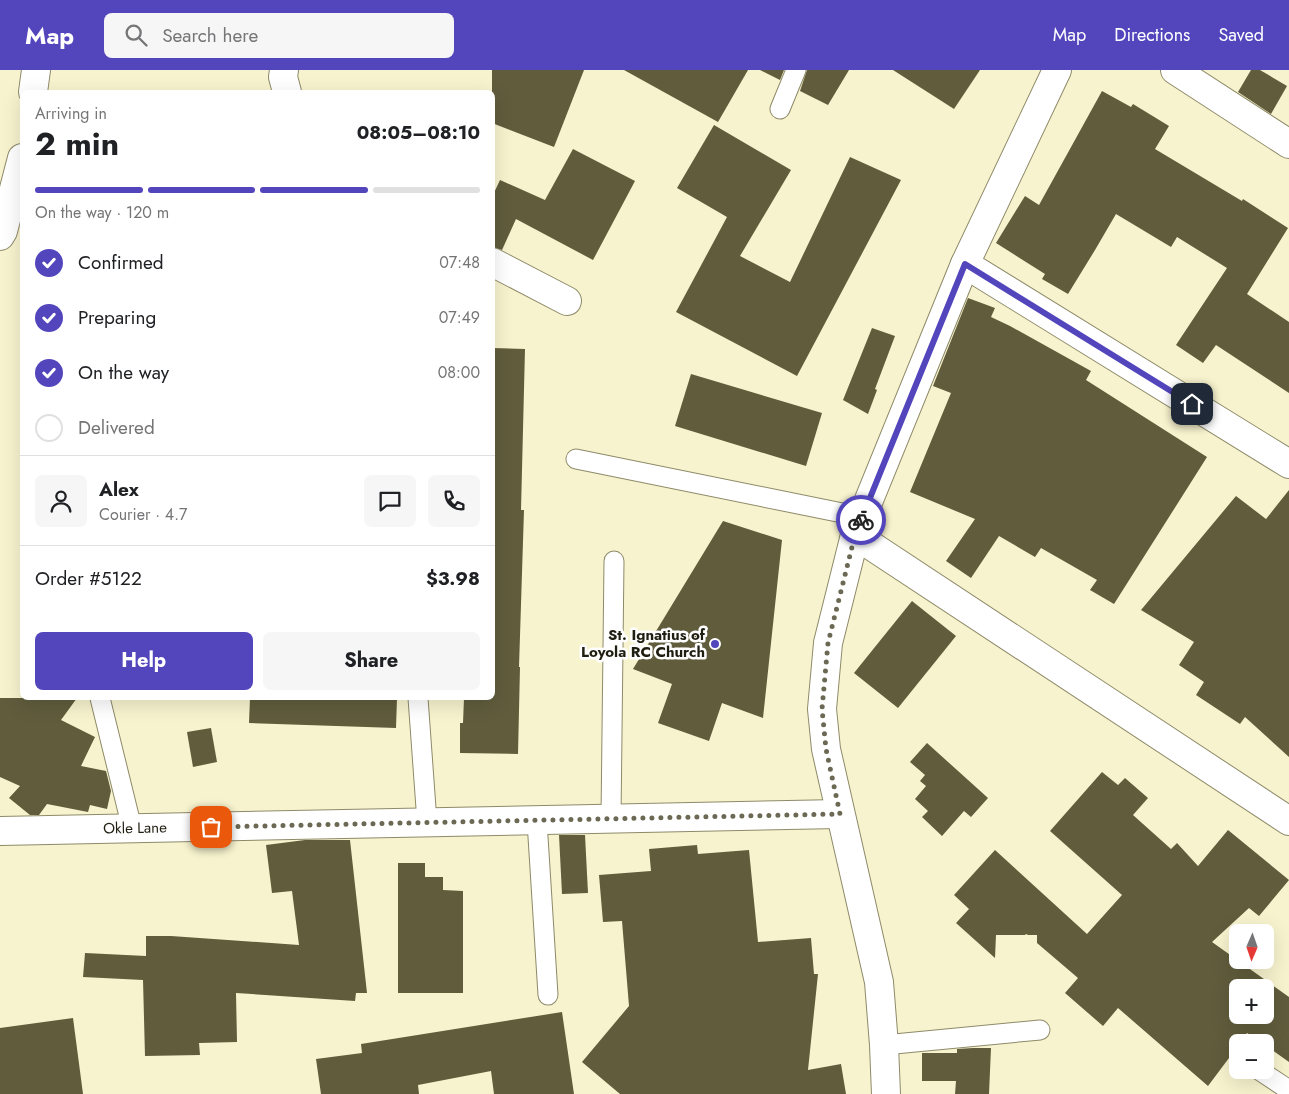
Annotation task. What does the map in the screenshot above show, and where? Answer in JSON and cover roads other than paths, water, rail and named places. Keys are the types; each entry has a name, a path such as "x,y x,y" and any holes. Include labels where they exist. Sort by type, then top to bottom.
{"street":[{"path":"33,90 36,70"},
{"path":"284,70 282,77 286,90"},
{"path":"886,1094 879,982 826,749 822,709 828,643 859,526 965,264 1057,70"},
{"path":"1175,70 1289,144"},
{"path":"0,236 20,165"},
{"path":"495,264 566,301"},
{"path":"965,264 1289,464"},
{"path":"859,526 1289,821"},
{"name":"Okle Lane","path":"0,831 840,814"}],"lane":[{"path":"780,109 796,70"},
{"path":"576,458 859,526"},
{"path":"611,819 614,561"},
{"path":"100,700 132,828"},
{"path":"418,700 427,822"},
{"path":"537,820 548,995"},
{"path":"884,1045 1040,1030"},
{"path":"1272,1079 1289,1090"}],"place":[{"name":"St. Ignatius of Loyola RC Church","path":"715,644"}]}
